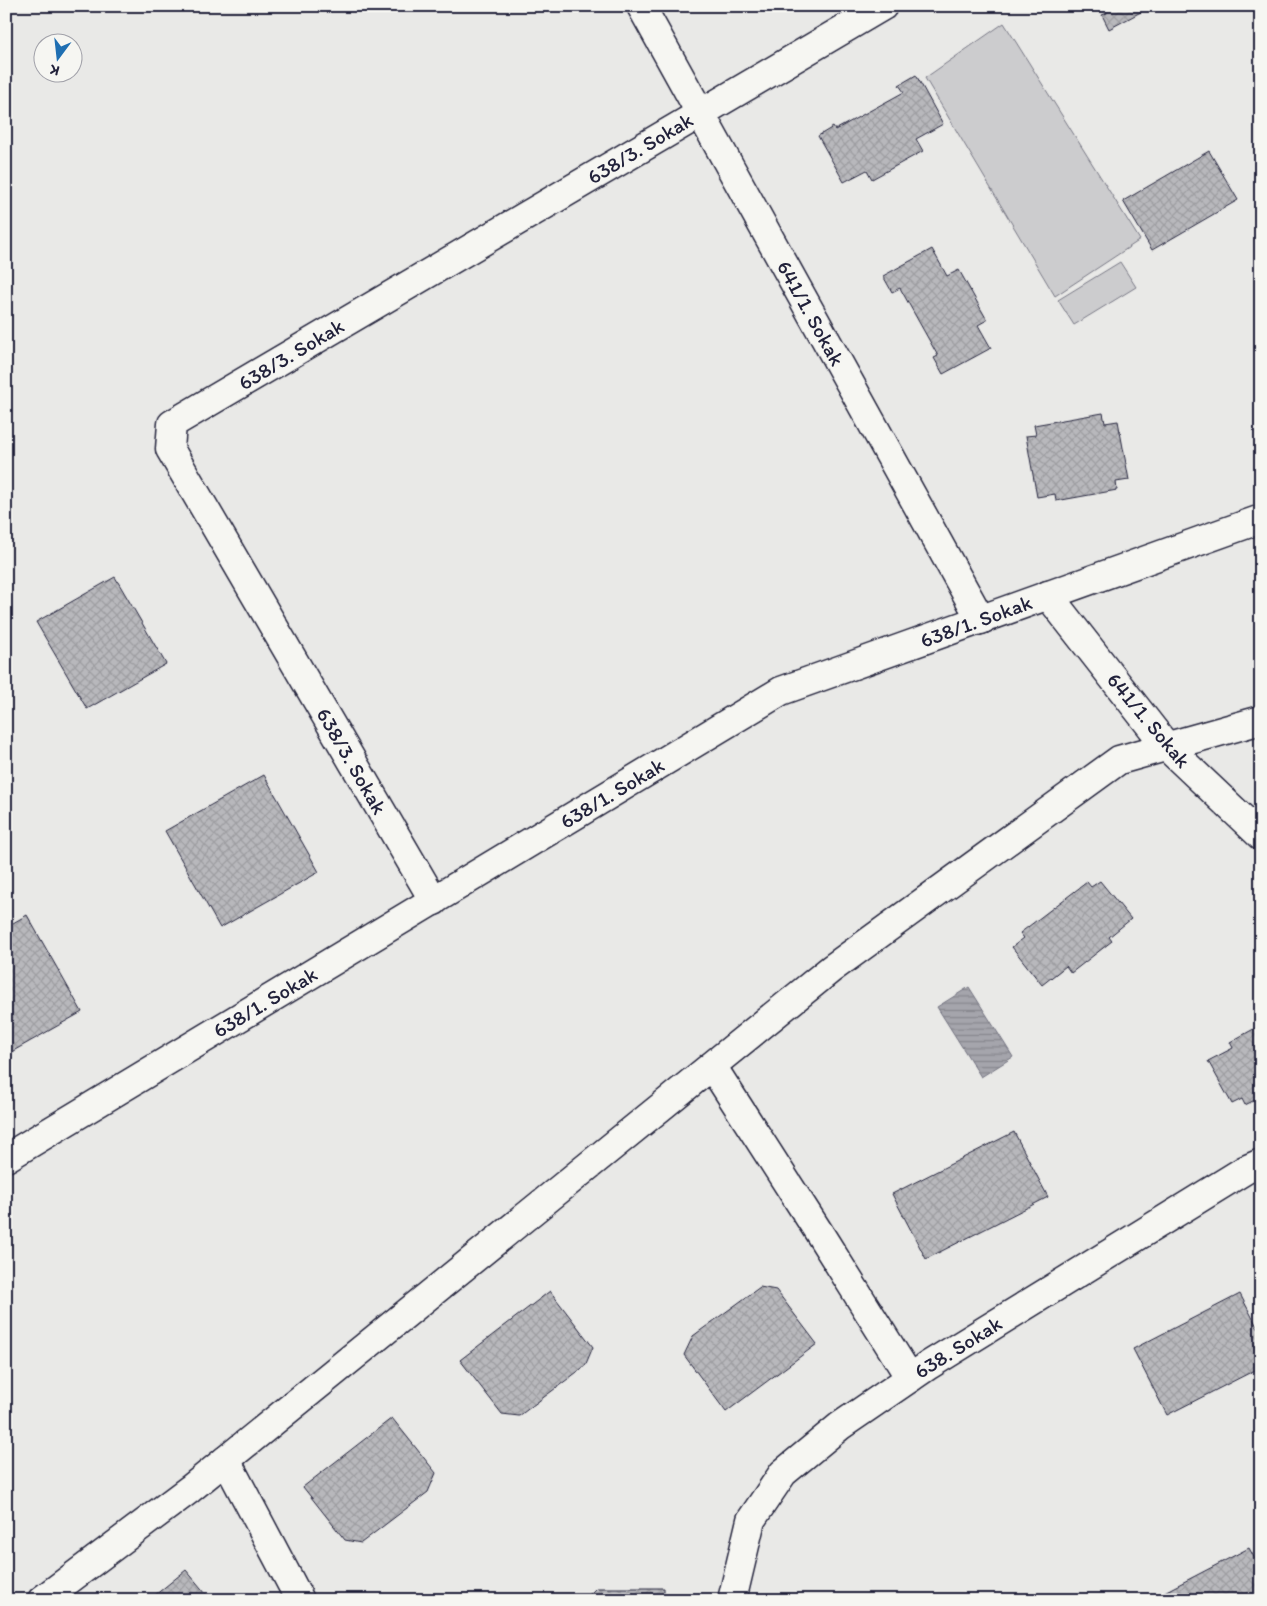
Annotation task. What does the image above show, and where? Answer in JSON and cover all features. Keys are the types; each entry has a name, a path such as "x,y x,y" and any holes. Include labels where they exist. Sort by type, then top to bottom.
{"street":[{"name":"641/1. Sokak","path":"641,6 981,620"},
{"name":"638/3. Sokak","path":"434,900 170,449 172,424 883,6"},
{"name":"638/1. Sokak","path":"6,1158 781,691 1261,519"},
{"name":"641/1. Sokak","path":"1048,596 1167,747 1261,836"},
{"path":"42,1600 190,1490 831,969 1119,760 1261,720"},
{"path":"712,1066 910,1378"},
{"name":"638. Sokak","path":"732,1600 751,1520 783,1474 840,1426 910,1378 1245,1170 1261,1163"},
{"path":"226,1460 300,1600"}],"shaded area":[{"path":"1004,23 1140,240 1055,296 925,78"},
{"path":"1120,262 1136,287 1074,325 1058,300"},
{"path":"969,987 1013,1057 981,1077 937,1007"}],"building":[{"path":"1103,6 1152,6 1109,29 1102,15 1107,13"},
{"path":"916,75 943,124 916,139 923,151 872,179 867,170 844,182 818,136 833,127 835,130 904,92 899,85"},
{"path":"1209,151 1238,200 1152,250 1123,201"},
{"path":"932,249 947,276 959,270 987,320 978,325 991,348 943,374 934,358 938,356 900,288 892,292 883,276"},
{"path":"1103,413 1105,423 1118,421 1129,480 1116,482 1117,490 1056,501 1055,494 1037,497 1026,436 1036,435 1034,425"},
{"path":"115,577 166,664 87,709 36,622"},
{"path":"264,775 319,872 220,928 165,831"},
{"path":"1100,881 1131,919 1109,937 1112,941 1071,973 1066,966 1042,985 1012,947 1024,938 1020,933 1087,882 1091,887"},
{"path":"27,915 82,1012 6,1055 6,927"},
{"path":"1261,1025 1261,1097 1245,1105 1242,1099 1232,1104 1208,1061 1233,1048 1230,1042"},
{"path":"1014,1132 1048,1197 926,1259 892,1194"},
{"path":"760,1287 776,1290 817,1344 726,1412 684,1355 693,1336"},
{"path":"550,1291 593,1347 585,1366 519,1416 502,1414 460,1360"},
{"path":"1240,1294 1261,1334 1261,1367 1167,1415 1133,1349"},
{"path":"392,1418 436,1473 428,1492 361,1543 345,1540 303,1487"},
{"path":"1249,1548 1261,1570 1261,1600 1149,1600"},
{"path":"186,1570 211,1600 149,1600"},
{"path":"596,1588 664,1588 664,1600 584,1600"}]}
